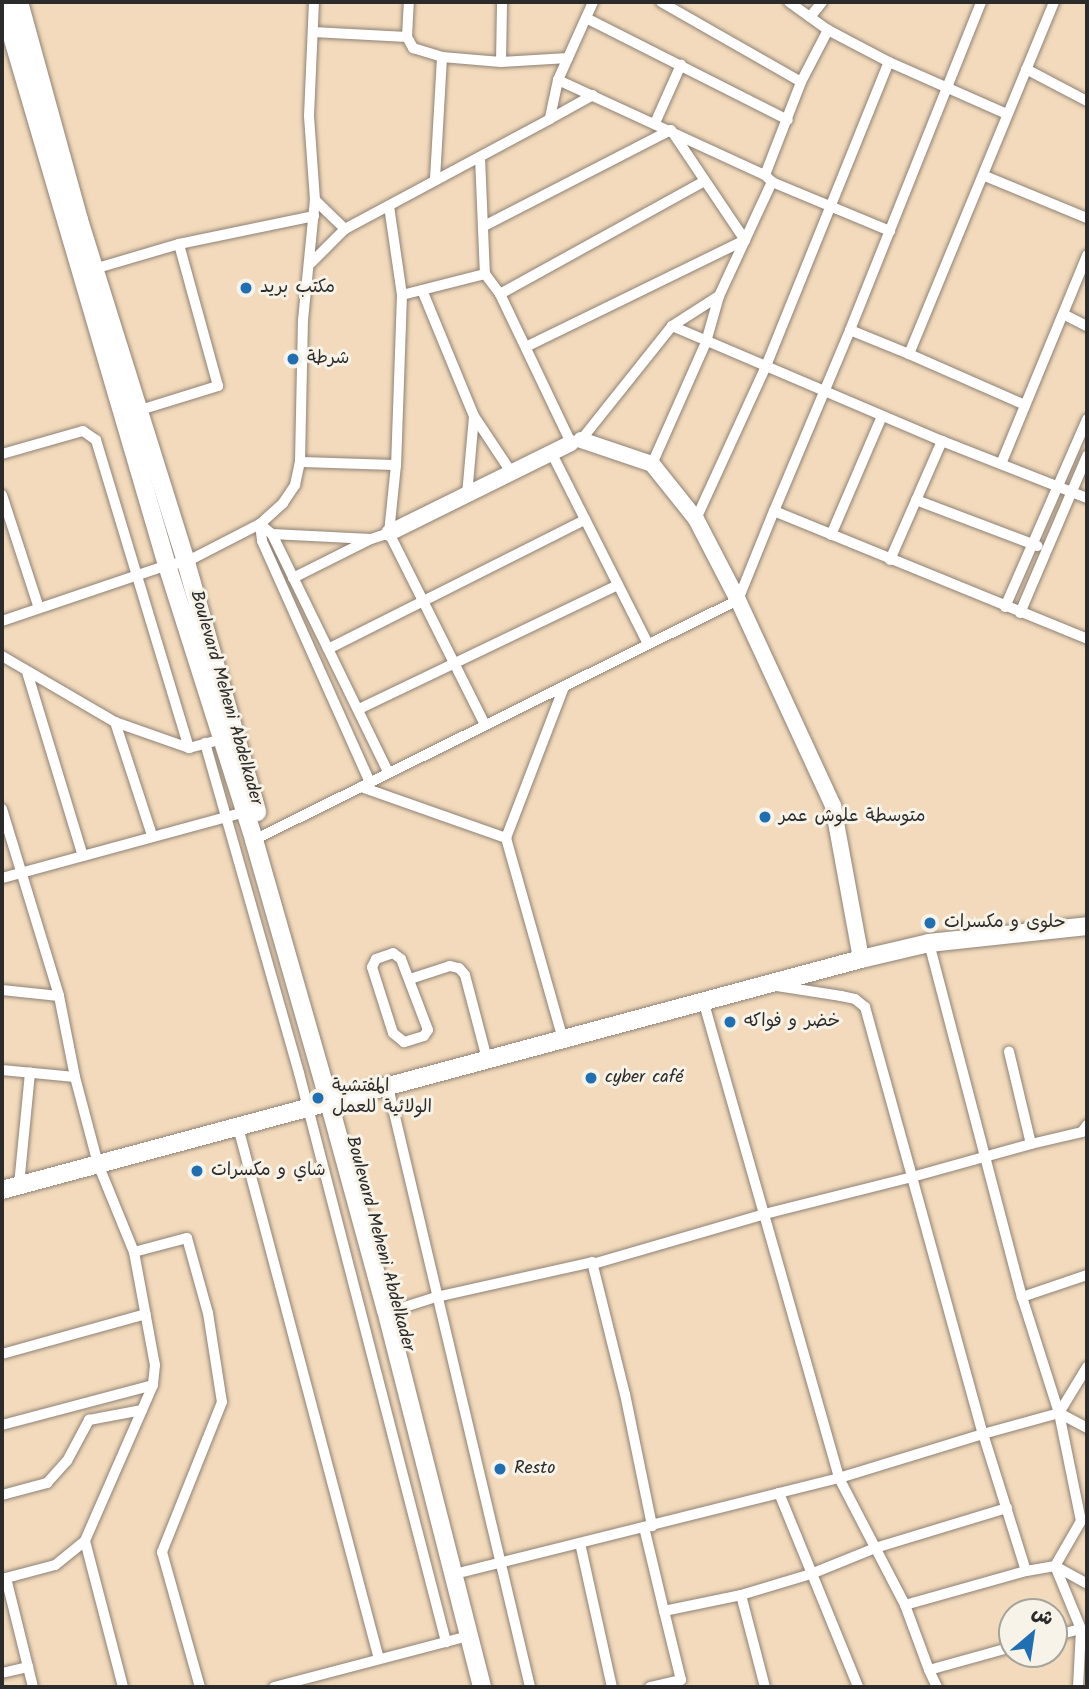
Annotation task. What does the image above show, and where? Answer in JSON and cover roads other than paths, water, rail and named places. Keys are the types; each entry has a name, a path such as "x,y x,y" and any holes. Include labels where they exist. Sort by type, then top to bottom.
{"main road":[{"path":"2,2 167,565 213,741 259,839"},
{"name":"Boulevard Meheni Abdelkader","path":"19,2 94,269 186,562 259,839 407,1345 491,1687"},
{"path":"10,1188 100,1169 239,1132 360,1094 760,984 861,959 929,943 1087,926"},
{"name":"Boulevard Meheni Abdelkader","path":"335,1104 482,1687"},
{"path":"2,1203 100,1169"}],"street":[{"path":"2,621 167,565 186,562 260,524 284,503 295,485 300,462 303,320 311,263 315,200 309,116 314,2"},
{"path":"410,2 407,37 413,48 442,57 501,62 568,58"},
{"path":"501,62 502,2"},
{"path":"550,119 558,80 593,2"},
{"path":"661,2 801,82"},
{"path":"789,2 828,30 889,62 1007,114"},
{"path":"810,17 822,2"},
{"path":"259,839 388,772 738,600 850,330 981,2"},
{"path":"909,354 985,176 1007,114 1054,2"},
{"path":"586,18 788,120"},
{"path":"652,464 706,342 719,296 769,179 801,82 828,30"},
{"path":"313,32 407,37"},
{"path":"435,179 442,57"},
{"path":"696,519 766,366 889,62"},
{"path":"655,123 681,65"},
{"path":"1026,69 1087,101"},
{"path":"558,80 671,130 769,179 890,231"},
{"path":"311,263 345,229 593,95"},
{"path":"671,130 703,182 745,240"},
{"path":"484,226 671,130"},
{"path":"480,157 485,274 500,294 576,442 652,464 696,519 738,600 833,806 861,959"},
{"path":"985,176 1087,218"},
{"path":"500,294 703,182"},
{"path":"315,200 345,229"},
{"path":"389,206 402,295 396,465 389,533 453,666 485,725"},
{"path":"94,269 179,243 314,216"},
{"path":"526,347 745,240"},
{"path":"137,411 218,386 179,243"},
{"path":"1001,464 1087,255"},
{"path":"402,295 485,274"},
{"path":"422,290 474,416 511,472"},
{"path":"293,578 576,442 672,326 719,296"},
{"path":"1063,314 1087,326"},
{"path":"672,326 942,441 1087,498"},
{"path":"850,330 1025,405"},
{"path":"467,495 474,416"},
{"path":"831,535 882,416"},
{"path":"1005,607 1087,419"},
{"path":"2,454 83,431 96,440 189,748"},
{"path":"890,560 942,441"},
{"path":"551,453 648,644"},
{"path":"1020,613 1087,456"},
{"path":"300,462 396,465"},
{"path":"2,495 39,608"},
{"path":"916,500 1048,549"},
{"path":"774,511 1087,639"},
{"path":"328,649 585,520"},
{"path":"260,524 272,534 388,772"},
{"path":"260,524 262,541 366,785 506,838"},
{"path":"272,534 371,539"},
{"path":"359,709 618,585"},
{"path":"2,656 115,722 189,748 213,741 225,816 309,1112 446,1642"},
{"path":"27,673 83,856"},
{"path":"563,1039 506,838 564,687"},
{"path":"115,722 152,835"},
{"path":"2,809 59,996 75,1077 100,1169 134,1252 155,1365 153,1385 85,1541 55,1565 4,1579 33,1687"},
{"path":"2,878 152,835 245,812"},
{"path":"929,943 988,1157 1022,1297 1059,1413 1081,1521"},
{"path":"393,953 397,955 410,979 428,1030 424,1036 404,1042 393,1033 373,963 393,953"},
{"path":"410,979 450,966 459,968 465,975 487,1059"},
{"path":"760,984 812,989 855,999 865,1007 984,1434 1026,1571"},
{"path":"2,990 59,996"},
{"path":"703,1000 839,1478 905,1605 937,1687"},
{"path":"1009,1052 1031,1144"},
{"path":"2,1070 75,1077"},
{"path":"10,1188 30,1073"},
{"path":"388,1087 530,1687"},
{"path":"395,1310 436,1297 593,1264 765,1214 1082,1132 1087,1125"},
{"path":"239,1132 379,1659"},
{"path":"134,1252 187,1238 208,1313 222,1402 162,1552 200,1687"},
{"path":"593,1264 625,1394 664,1611 682,1684 650,1687"},
{"path":"1022,1297 1087,1275"},
{"path":"2,1354 146,1314"},
{"path":"463,1572 839,1478 1059,1413 1087,1367"},
{"path":"2,1425 153,1385"},
{"path":"2,1495 47,1483 67,1461 89,1420 142,1410"},
{"path":"1059,1413 1087,1428"},
{"path":"779,1493 858,1687"},
{"path":"664,1611 741,1595 811,1574 875,1548 1007,1508"},
{"path":"1055,1566 1087,1510"},
{"path":"85,1541 123,1687"},
{"path":"580,1543 612,1687"},
{"path":"1055,1566 1080,1629 1078,1687"},
{"path":"905,1605 1026,1571 1055,1566 1087,1584"},
{"path":"741,1595 765,1687"},
{"path":"1068,1632 1080,1629"},
{"path":"274,1687 469,1636"},
{"path":"929,1670 998,1651"},
{"path":"1079,1672 1087,1657"},
{"path":"2,1673 28,1667"}],"place":[{"name":"مكتب بريد","path":"246,288"},
{"name":"شرطة","path":"293,359"},
{"name":"متوسطة علوش عمر","path":"765,817"},
{"name":"حلوى و مكسرات","path":"930,923"},
{"name":"خضر و فواكه","path":"730,1022"},
{"name":"cyber café","path":"591,1078"},
{"name":"المفتشية الولائية للعمل","path":"318,1098"},
{"name":"شاي و مكسرات","path":"197,1171"},
{"name":"Resto","path":"500,1469"}]}
